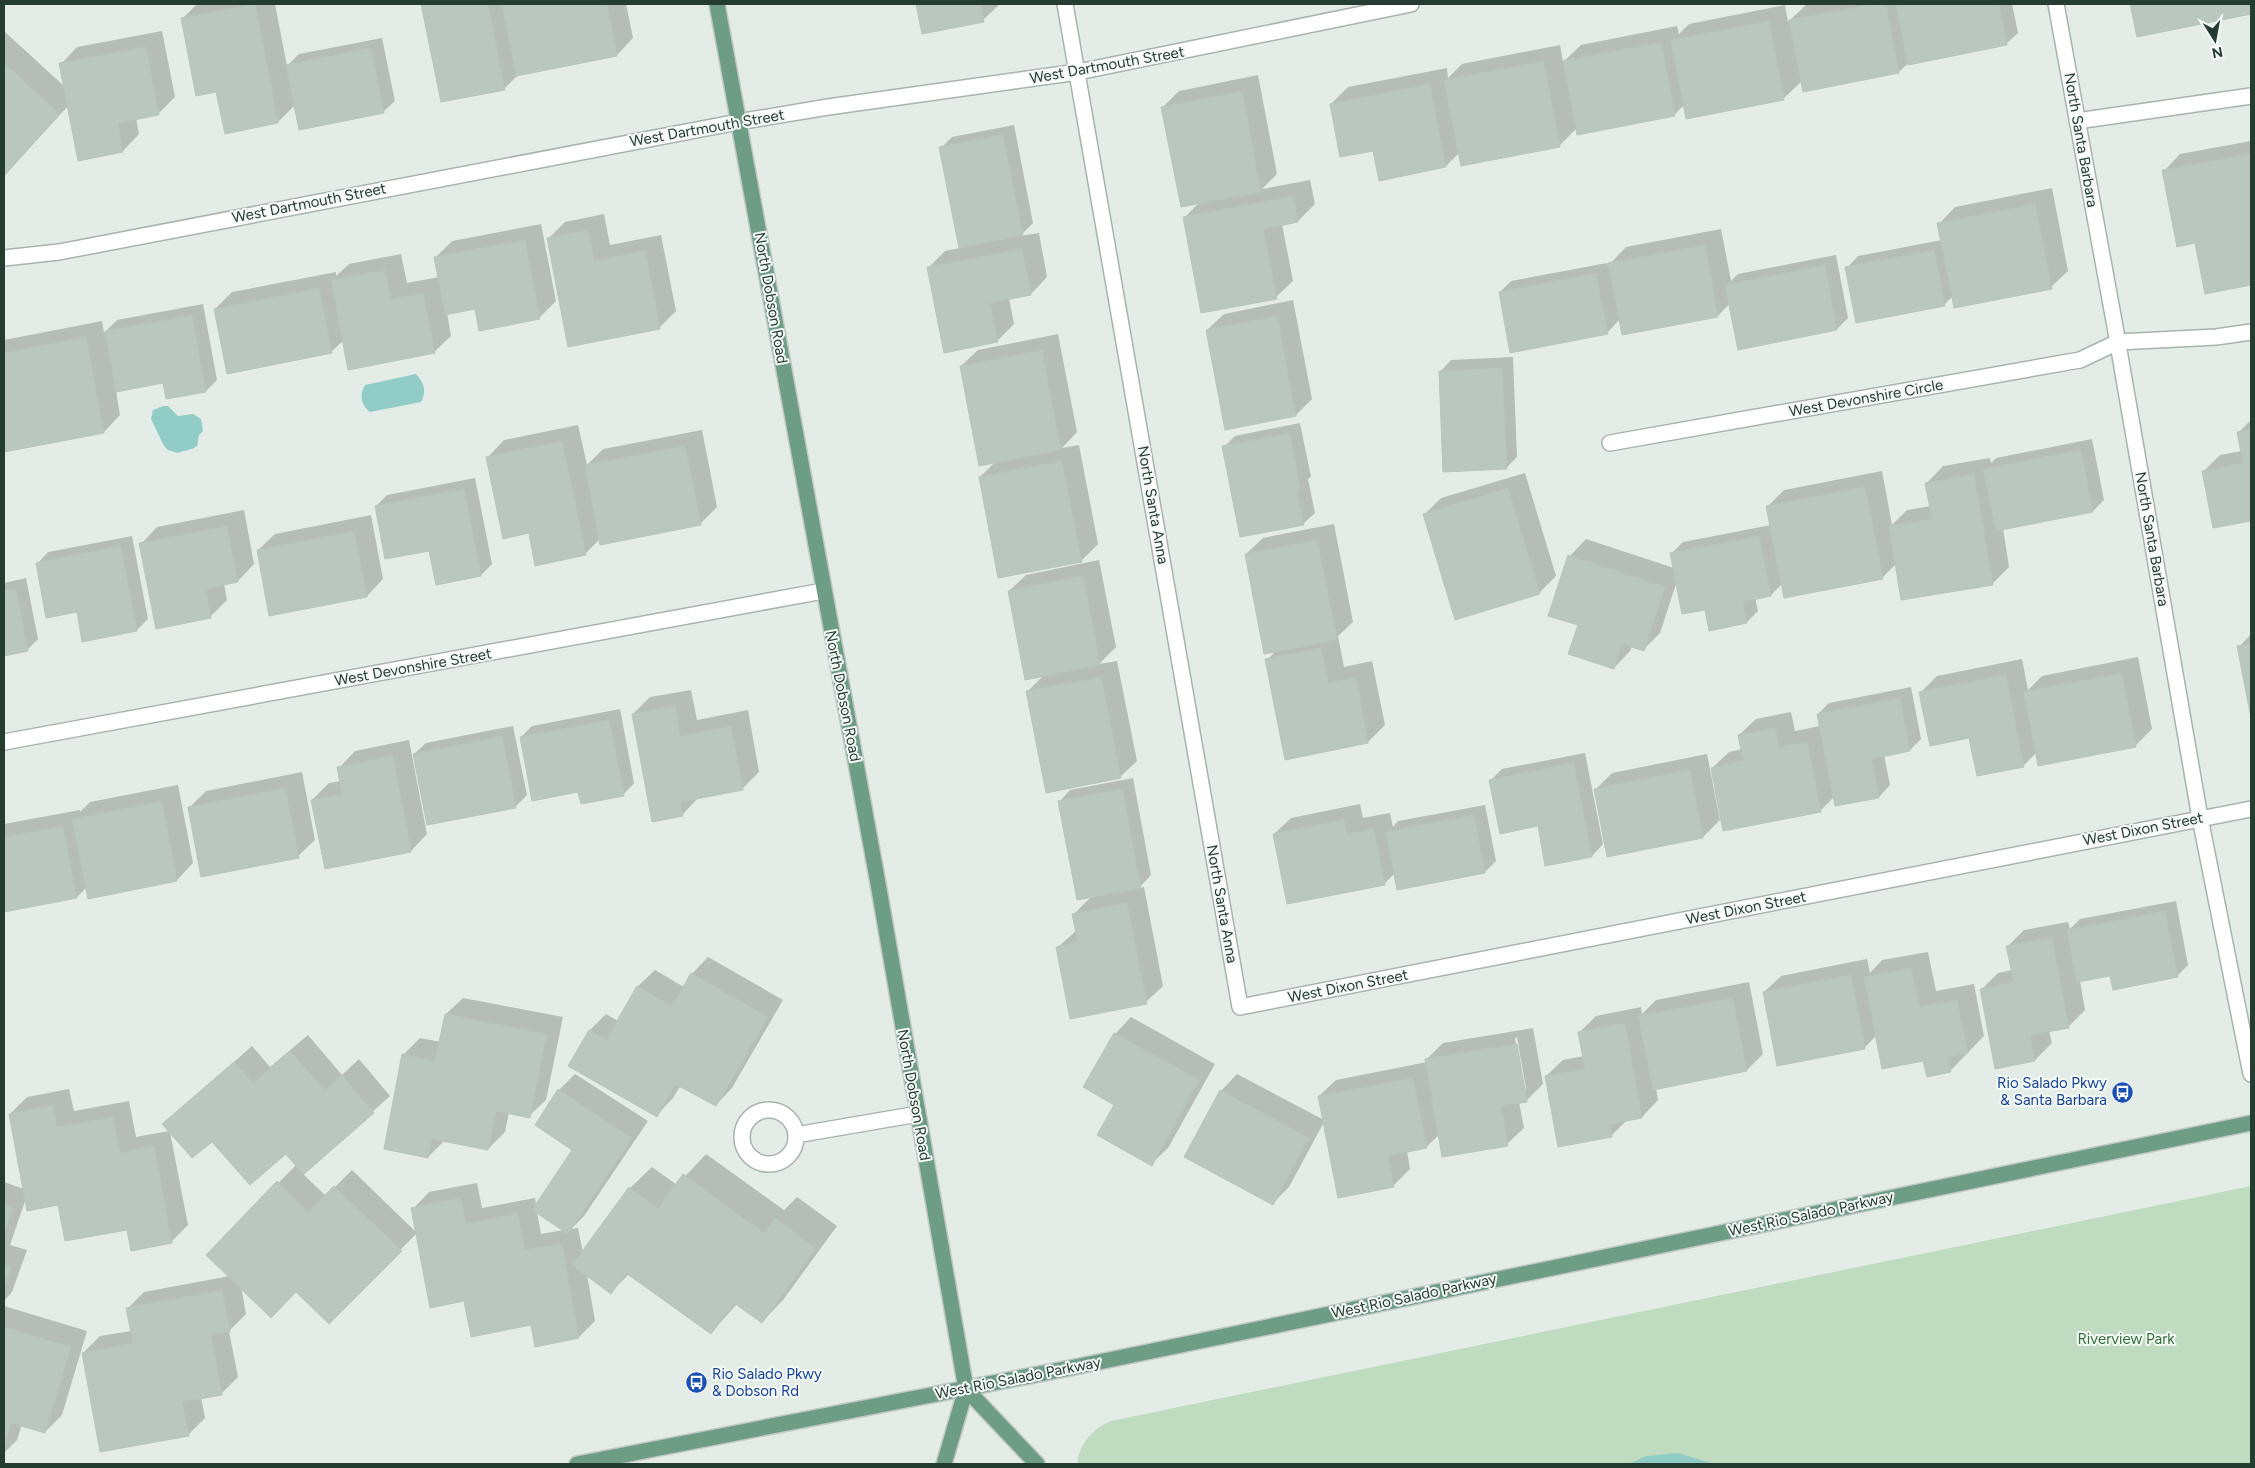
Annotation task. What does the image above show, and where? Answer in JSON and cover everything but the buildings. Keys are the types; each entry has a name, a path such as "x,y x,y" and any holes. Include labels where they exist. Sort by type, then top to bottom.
{"main road":[{"name":"North Dobson Road","path":"717,4 879,890 966,1389 944,1464"},
{"name":"West Rio Salado Parkway","path":"577,1464 872,1405 966,1389 2251,1123"},
{"path":"966,1389 1037,1464"}],"street":[{"name":"North Santa Anna","path":"1065,4 1240,1007"},
{"name":"West Dartmouth Street","path":"4,258 59,252 738,122 828,107 1078,72 1412,4"},
{"name":"North Santa Barbara","path":"2056,4 2118,342 2200,818 2251,1074"},
{"path":"2077,121 2251,96"},
{"path":"2118,342 2216,337 2251,332"},
{"name":"West Devonshire Circle","path":"1610,443 2080,360 2118,342"},
{"name":"West Devonshire Street","path":"4,742 823,592"},
{"name":"West Dixon Street","path":"1240,1007 2251,809"},
{"path":"796,1135 918,1114"}],"green space":[{"name":"Riverview Park","path":"2251,1186 2251,1464 1077,1464 1084,1443 1093,1432 1111,1421"}],"water":[{"path":"416,374 424,387 421,402 370,412 365,406 362,396 365,385"},
{"path":"168,406 178,416 193,414 201,419 203,431 199,435 197,446 178,453 168,450 164,446 151,419 153,410"},
{"path":"1678,1453 1714,1464 1629,1464 1646,1456"}],"place":[{"name":"Rio Salado Pkwy & Santa Barbara","path":"2123,1092"},
{"name":"Rio Salado Pkwy & Dobson Rd","path":"696,1383"}]}
